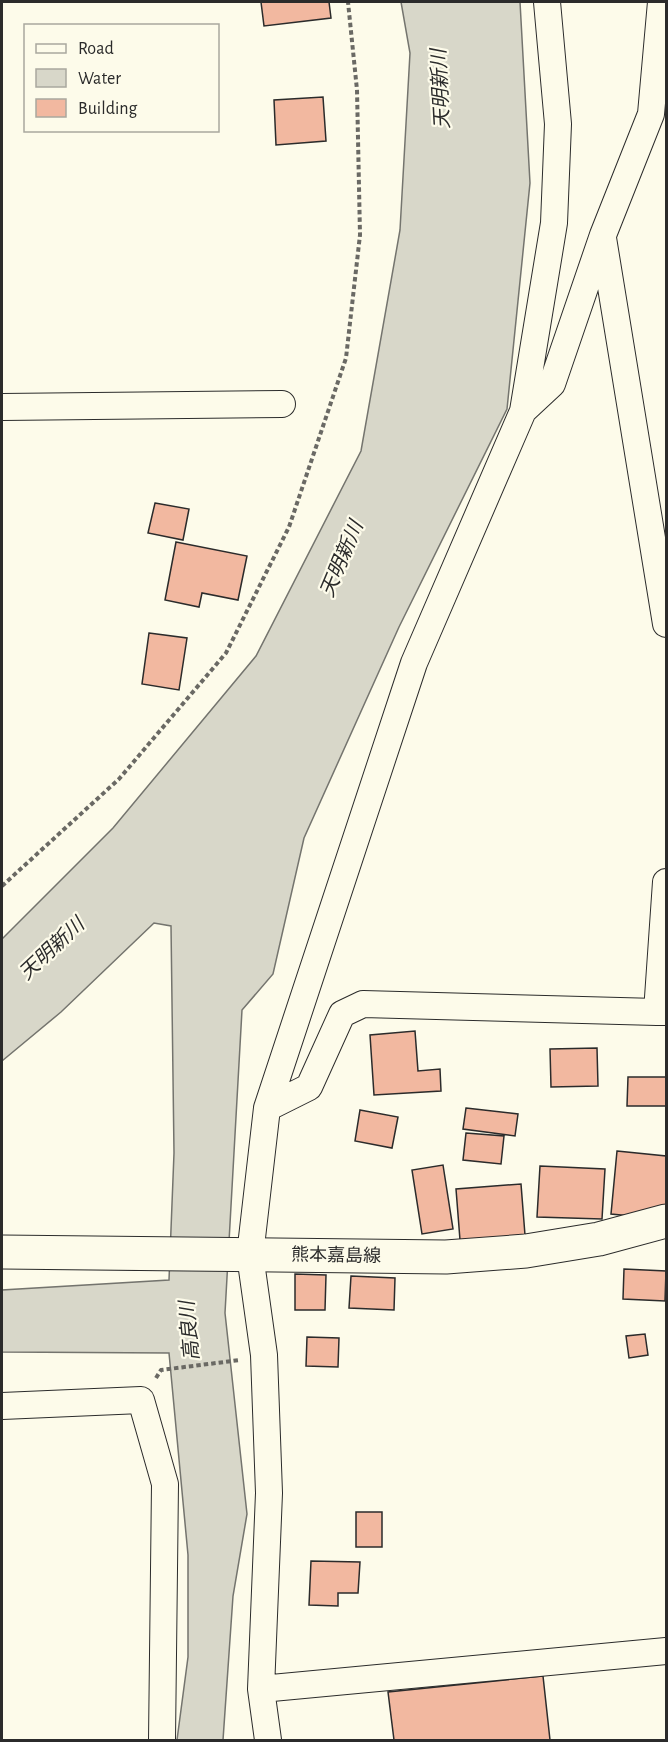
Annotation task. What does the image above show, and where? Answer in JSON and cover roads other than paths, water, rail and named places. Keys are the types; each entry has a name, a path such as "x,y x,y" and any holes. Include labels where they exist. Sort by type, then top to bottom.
{"main road":[{"name":"熊本嘉島線","path":"2,1252 446,1257 526,1251 599,1239 666,1221"}],"street":[{"path":"268,1740 261,1689 268,1493 264,1355 246,1255 267,1108 414,663 523,411 554,223 558,124 547,2"},
{"path":"523,411 552,384 603,235 659,112 662,2"},
{"path":"603,235 666,624"},
{"path":"2,406 282,404"},
{"path":"267,1108 309,1087 342,1014 363,1004 662,1012 666,882"},
{"path":"2,1406 141,1400 165,1484 162,1740"},
{"path":"261,1689 666,1651"}],"water":[{"path":"401,2 520,2 530,183 507,409 399,627 304,838 273,974 242,1010 225,1313 247,1514 233,1596 223,1740 177,1740 188,1657 188,1555 169,1353 2,1352 2,1290 169,1280 174,1153 171,926 154,923 61,1012 2,1061 2,939 113,828 256,656 361,451 400,230 410,53"}],"water label":[{"name":"天明新川","path":"441,89"},
{"name":"天明新川","path":"342,559"},
{"name":"天明新川","path":"52,949"},
{"name":"高良川","path":"190,1331"}]}
